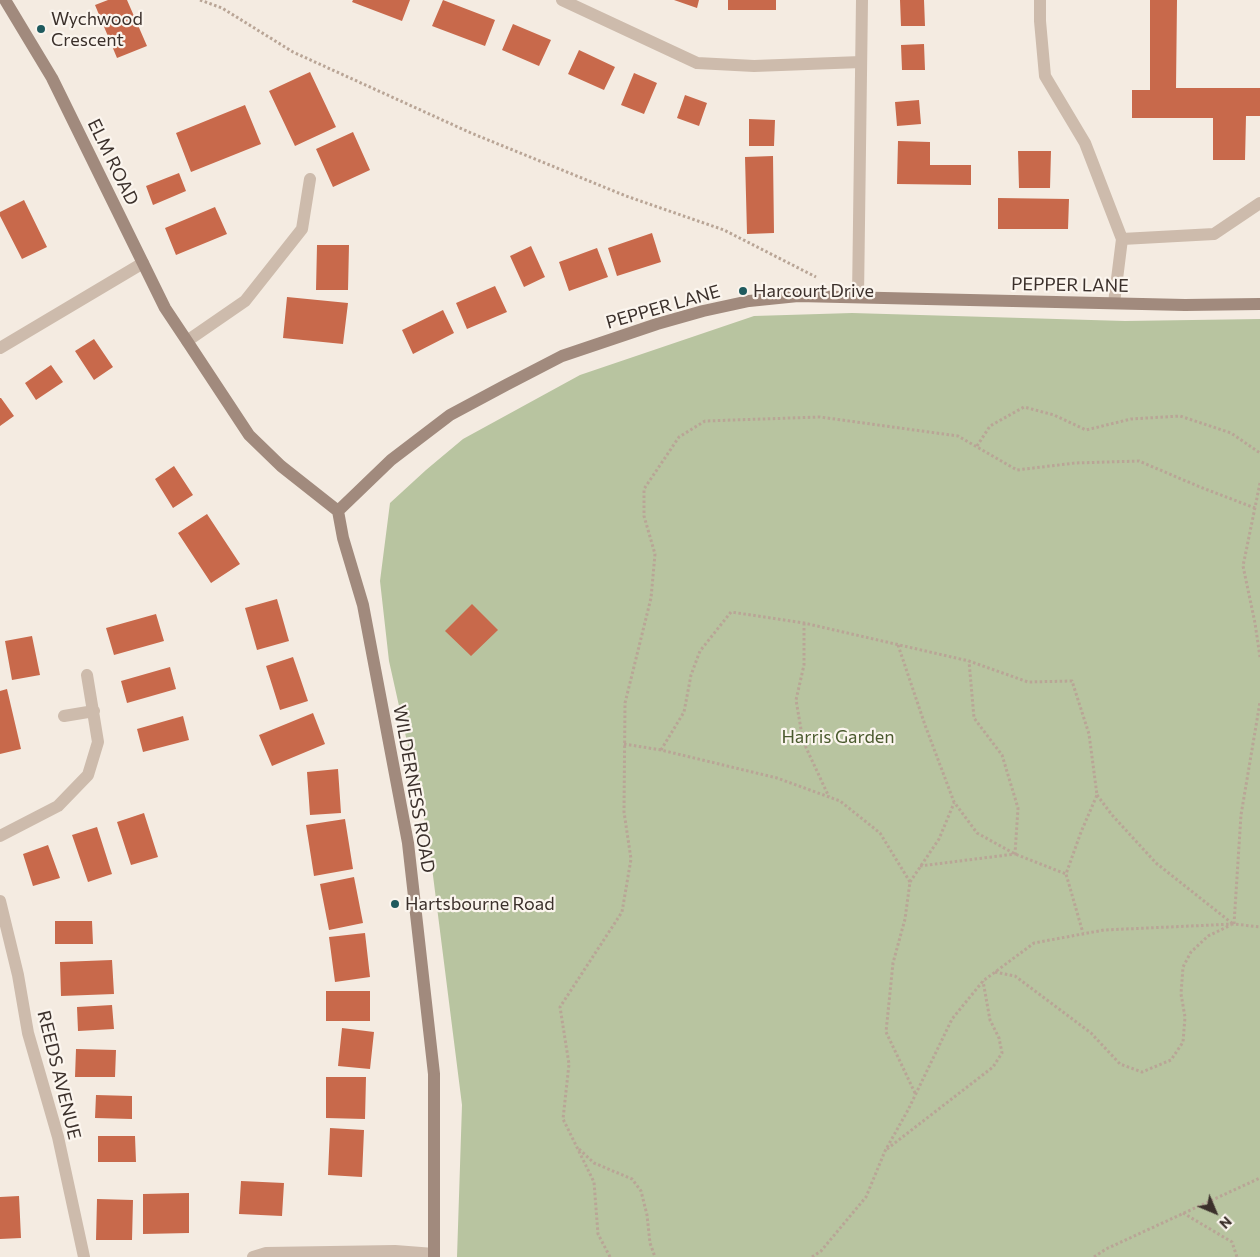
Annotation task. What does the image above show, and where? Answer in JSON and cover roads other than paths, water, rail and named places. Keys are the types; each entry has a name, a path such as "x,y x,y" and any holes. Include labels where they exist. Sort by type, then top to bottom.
{"main road":[{"name":"ELM ROAD","path":"4,0 52,78 165,308 249,435 280,466 338,511"},
{"name":"PEPPER LANE","path":"338,511 391,460 450,415 562,356 657,324 703,311 749,301 798,296 1114,303 1260,304"},
{"name":"WILDERNESS ROAD","path":"338,511 343,538 363,605 408,843 434,1074 434,1256"}],"street":[{"path":"562,0 697,63 754,66 861,62"},
{"path":"858,297 862,0"},
{"path":"1040,0 1045,76 1085,143 1122,238 1114,303"},
{"path":"187,341 245,301 302,229 310,179"},
{"path":"1122,238 1214,234 1260,203"},
{"path":"0,348 143,263"},
{"path":"0,836 58,806 88,775 98,742 87,675"},
{"path":"64,716 94,710"},
{"name":"REEDS AVENUE","path":"0,901 18,975 28,1033 58,1137 84,1257"},
{"path":"253,1257 266,1253 395,1251 434,1256"}],"place":[{"name":"Wychwood Crescent","path":"41,29"},
{"name":"Harcourt Drive","path":"743,291"},
{"name":"Hartsbourne Road","path":"395,904"}],"park label":[{"name":"Harris Garden","path":"838,737"}]}
